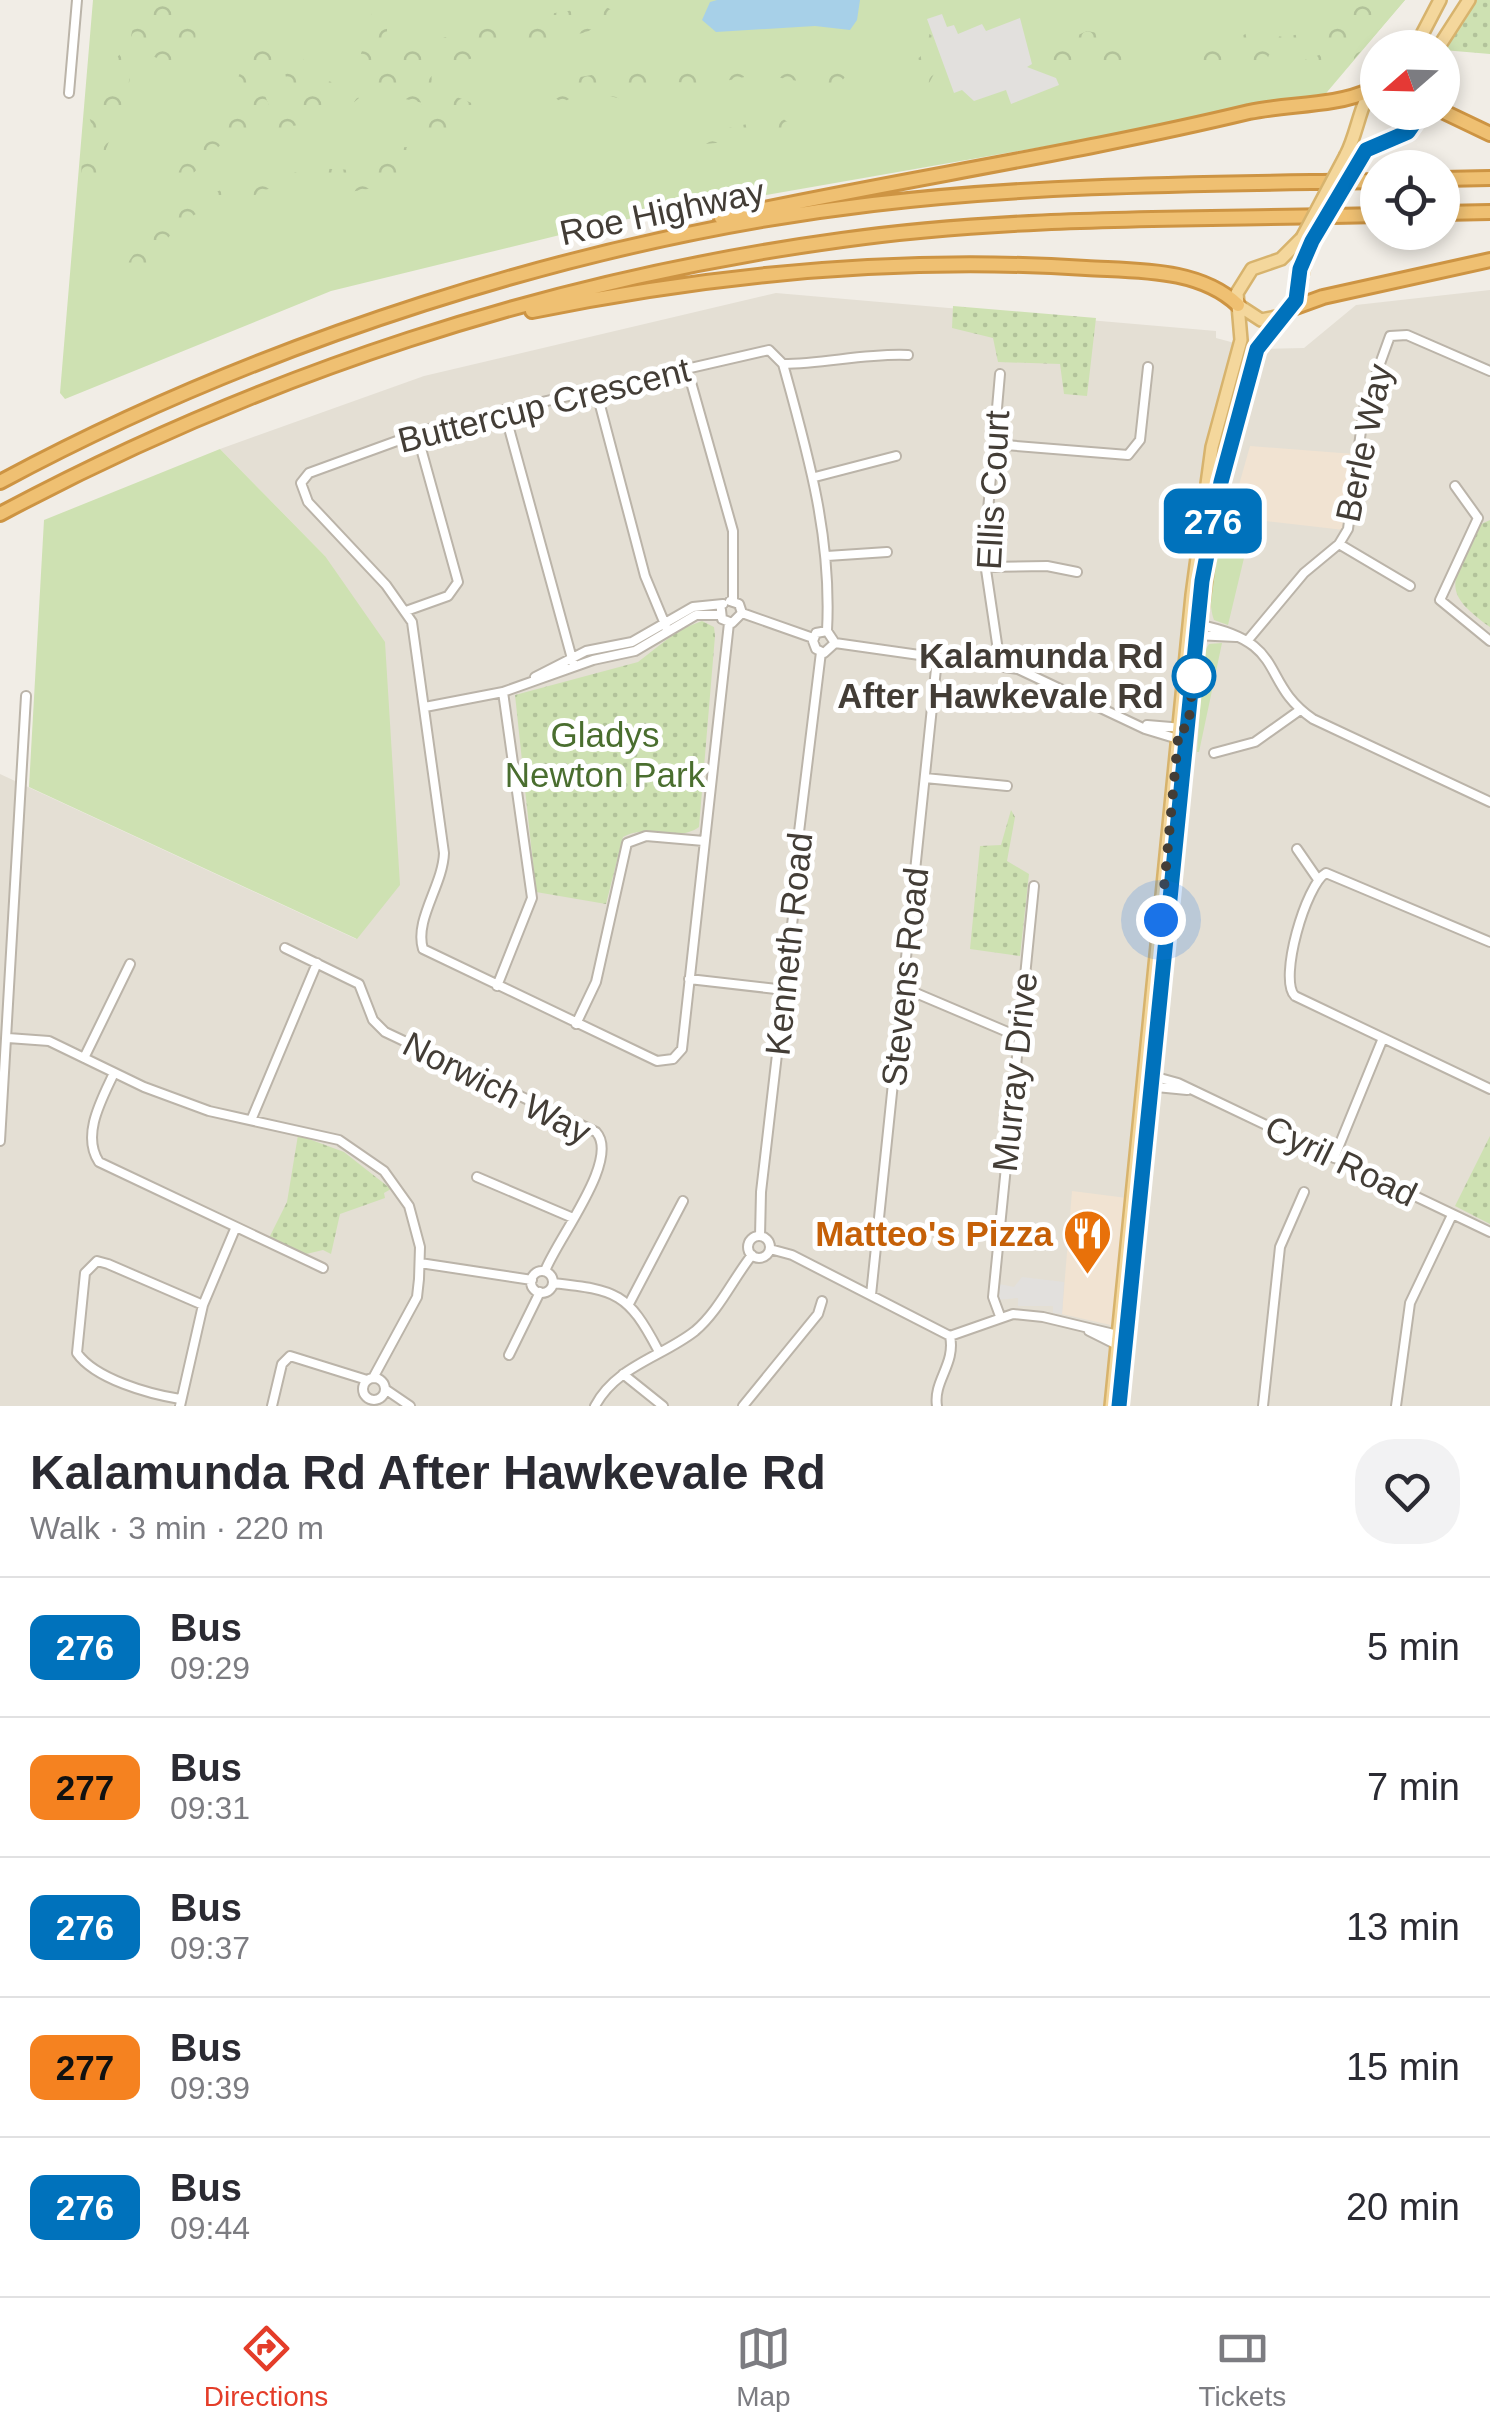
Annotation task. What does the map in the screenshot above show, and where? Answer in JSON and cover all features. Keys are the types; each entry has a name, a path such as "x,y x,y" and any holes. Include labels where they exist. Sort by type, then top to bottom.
{"highway":[{"path":"584,256 708,221 824,196 1056,155 1263,109 1348,99 1360,93"},
{"path":"1460,120 1490,134"},
{"path":"1460,179 1490,178"},
{"name":"Roe Highway","path":"0,482 141,412 308,346 584,256 706,229 937,197 1360,182"},
{"path":"1460,213 1490,212"},
{"name":"Roe Highway","path":"0,514 151,438 273,389 403,342 536,302 676,268 825,242 1026,225 1360,216"},
{"path":"1285,313 1316,299 1490,260"},
{"path":"273,389 530,311 670,286 806,271 971,265 1122,270 1187,279 1212,287 1238,306"}],"main road":[{"path":"1424,30 1440,0"},
{"path":"1450,30 1470,0"},
{"path":"1194,629 1209,534 1257,349 1285,313 1307,239 1360,126"},
{"path":"1112,1406 1212,447 1241,340 1237,293 1245,275 1281,258 1307,239 1359,161 1376,143 1409,130"},
{"path":"1238,306 1261,320 1285,313"},
{"path":"1120,1406 1121,1341"}],"street":[{"path":"69,93 77,0"},
{"name":"Berle Way","path":"1248,640 1304,573 1340,544 1350,522 1364,408 1378,361 1395,333 1490,372"},
{"name":"Buttercup Crescent","path":"497,986 427,953 421,943 421,930 441,883 444,853 416,635 406,611 308,502 301,483 308,473 417,434 504,410 765,350 777,354 782,364"},
{"path":"908,355 870,354 816,364 782,364 815,478 827,556 826,631 835,643 1000,664 1138,723 1183,734"},
{"path":"992,444 1128,455 1140,440 1148,367"},
{"path":"687,368 734,532 728,603 721,615"},
{"name":"Ellis Court","path":"1000,374 985,567 1000,664"},
{"path":"596,390 645,576 664,625"},
{"path":"504,410 572,662"},
{"path":"406,611 448,596 458,582 417,434"},
{"path":"815,478 896,456"},
{"path":"1455,486 1478,518"},
{"path":"1478,518 1490,517"},
{"path":"1478,518 1440,600 1490,640"},
{"path":"1340,544 1410,586"},
{"path":"827,556 886,552"},
{"path":"985,567 1047,566 1077,572"},
{"path":"425,707 503,692 572,662 635,651 664,625 693,607 728,603 742,613 814,638 826,631"},
{"path":"729,623 738,621 742,613"},
{"path":"664,625 696,615 721,615 729,623"},
{"path":"503,692 532,898 497,986 657,1062 672,1059 682,1049 729,623"},
{"path":"1194,629 1248,640 1267,656 1300,710 1490,802"},
{"path":"814,638 814,647 821,652 830,650 835,643"},
{"name":"Kenneth Road","path":"760,1236 761,1192 821,652"},
{"name":"Stevens Road","path":"870,1295 938,659"},
{"path":"0,1141 26,696"},
{"path":"1214,753 1255,742 1300,710"},
{"path":"925,778 1008,786"},
{"path":"576,1024 596,982 626,843 646,836 704,841"},
{"path":"1297,849 1317,878"},
{"path":"1490,942 1332,872 1317,878 1297,930 1289,990 1490,1089"},
{"name":"Murray Drive","path":"1000,1316 992,1296 1034,886"},
{"name":"Norwich Way","path":"284,948 359,984 373,1020 386,1032 596,1132 605,1150 545,1271"},
{"path":"252,1118 317,963"},
{"path":"84,1058 130,964"},
{"path":"689,979 784,990"},
{"path":"904,988 1018,1036"},
{"path":"8,1038 49,1041 114,1074 209,1111 325,1136 366,1154 403,1194 416,1231 420,1263 417,1296 388,1356 370,1379 364,1398"},
{"path":"1334,1158 1383,1038"},
{"path":"114,1074 96,1110 95,1158 234,1229 323,1268"},
{"name":"Cyril Road","path":"1148,1080 1192,1090 1490,1232"},
{"path":"477,1177 492,1180 573,1218"},
{"path":"1263,1406 1280,1247 1304,1192"},
{"path":"630,1302 683,1201"},
{"path":"1396,1406 1410,1303 1452,1215"},
{"path":"204,1306 96,1261 85,1272 77,1353 84,1364 180,1403 204,1306 234,1229"},
{"path":"752,1255 749,1243 760,1236 770,1248 792,1255 950,1336 970,1332 1000,1316 1034,1315 1121,1341"},
{"path":"752,1255 762,1258 770,1248"},
{"path":"596,1406 602,1393 624,1374 658,1350 694,1332 752,1255"},
{"path":"420,1263 532,1280 540,1292"},
{"path":"532,1280 536,1273 545,1271 553,1283 606,1292 630,1302 658,1350"},
{"path":"540,1292 549,1291 553,1283"},
{"path":"509,1355 540,1292"},
{"path":"744,1406 818,1314 822,1300"},
{"path":"934,1406 952,1357 950,1336"},
{"path":"272,1406 282,1364 290,1356 341,1374 370,1379"},
{"path":"379,1395 388,1356"},
{"path":"341,1374 364,1398"},
{"path":"624,1374 663,1406"},
{"path":"370,1379 379,1395"},
{"path":"364,1398 379,1395 409,1405"}],"shaded area":[{"path":"942,14 947,27 954,25 958,34 982,24 986,31 1020,18 1032,64 1027,67 1056,78 1059,85 1011,104 1006,90 974,101 962,90 954,93 927,19"},
{"path":"1490,290 1490,1406 0,1406 0,774 356,939 325,556 220,449 424,376 776,293 1216,331 1216,338 1257,349 1304,348 1356,305"},
{"path":"1250,446 1354,454 1344,530 1230,517"},
{"path":"1072,1191 1127,1198 1115,1326 1062,1314"},
{"path":"1022,1277 1064,1282 1062,1314 1053,1313 1053,1306 1018,1306 1018,1298 997,1300 999,1284 1014,1287"}],"green space":[{"path":"93,0 1405,0 1380,30 1360,30 1360,53 1322,98 617,221 331,291 65,399 60,393"},
{"path":"139,0 201,0 196,13 195,56 174,67 149,54 131,36"},
{"path":"1361,0 1405,0 1379,30 1360,30 1360,52 1349,65 1314,79 1297,72 1296,63 1325,53 1331,19"},
{"path":"1477,0 1490,0 1490,54 1460,51 1460,30 1457,30"},
{"path":"596,1 615,12 621,23 600,24 587,32 431,68 432,85 484,112 464,135 416,134 410,117 423,103 392,96 376,87 363,72 361,54 373,8 387,19 387,36 395,49 454,35 467,43 476,28 501,29 516,19 581,9"},
{"path":"922,29 934,37 941,61 928,85 912,84 900,69 920,57"},
{"path":"263,30 277,37 274,58 257,76 270,108 288,91 284,65 303,58 311,77 340,84 359,98 339,115 264,133 244,155 225,140 183,184 176,176 195,144 227,115 249,42"},
{"path":"1087,31 1123,38 1128,52 1121,64 1064,74 1037,61 1034,51 1039,48"},
{"path":"1310,32 1321,43 1297,48 1290,42 1286,50 1269,55 1264,68 1221,70 1182,50 1184,42 1195,41 1219,50 1247,33 1285,37"},
{"path":"121,53 140,64 131,65 126,95 97,182 80,186 83,149 94,131 89,117 115,72 112,63"},
{"path":"804,64 836,69 845,77 836,88 759,74 706,85 676,82 626,100 585,90 562,103 545,90 552,82 648,65 701,70"},
{"path":"781,117 790,124 779,137 694,145 692,141 700,134"},
{"path":"415,146 422,171 408,182 338,194 318,180 263,190 232,210 203,211 191,217 170,236 144,271 123,270 163,211 224,189 244,189 309,168 355,170 356,153"},
{"path":"953,306 1096,318 1087,396 1064,394 1060,364 998,362 993,338 952,328"},
{"path":"220,449 325,556 385,642 400,885 357,939 29,787 44,520"},
{"path":"1225,517 1265,520 1262,537 1249,537 1228,625 1214,620 1210,598 1213,552"},
{"path":"1490,520 1490,627 1462,603 1455,583 1477,526"},
{"name":"Gladys Newton Park","path":"702,621 714,627 715,636 699,827 682,833 642,832 623,837 606,904 536,892 515,695 638,662 679,630"},
{"path":"1222,643 1197,752 1204,652 1209,644"},
{"path":"1011,810 1015,817 1007,861 1029,874 1020,956 970,949 980,846 1001,845"},
{"path":"298,1135 344,1152 391,1189 384,1193 385,1198 340,1214 331,1254 323,1250 302,1255 269,1238 287,1202"},
{"path":"1490,1136 1490,1224 1455,1206"}],"water":[{"path":"860,0 857,20 850,30 815,26 716,32 702,20 710,2"}],"bus line":[{"name":"276","path":"1119,1406 1209,534 1257,349 1296,300 1300,269 1312,241 1366,150 1410,130"}],"place":[{"name":"Kalamunda Rd After Hawkevale Rd","path":"1194,676"},
{"name":"Matteo's Pizza","path":"1088,1276"}],"route":[{"path":"1161,920 1179,728 1188,729 1194,672 1194,676"}]}
